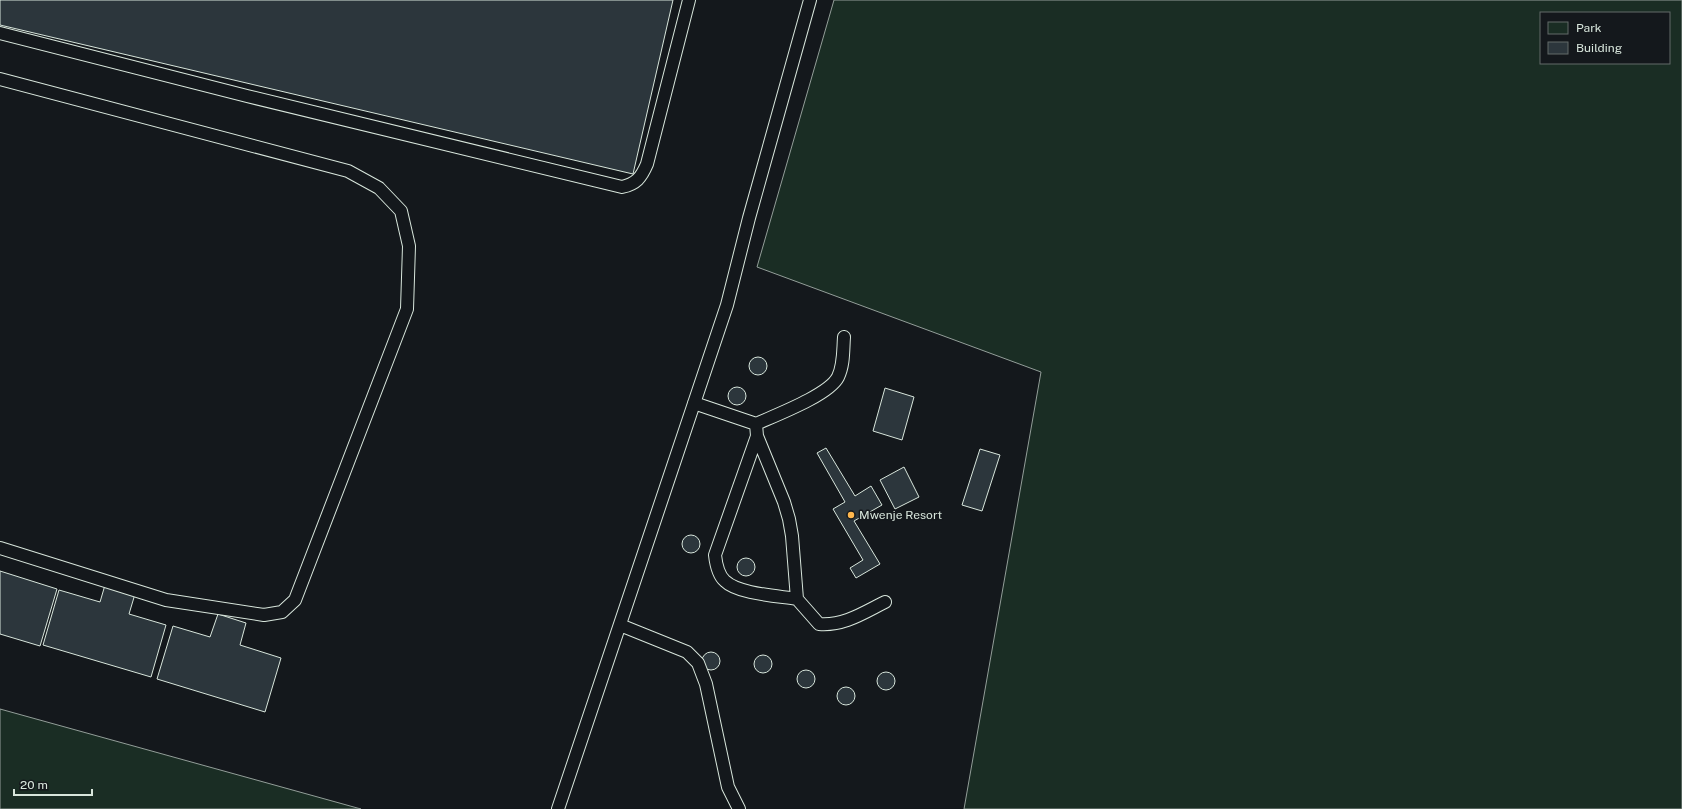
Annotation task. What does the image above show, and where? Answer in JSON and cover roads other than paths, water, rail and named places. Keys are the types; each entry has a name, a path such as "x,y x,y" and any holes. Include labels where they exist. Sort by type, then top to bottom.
{"lane":[{"path":"0,33 254,98 622,188 633,184 642,177 647,164 690,0"},
{"path":"558,809 727,305 748,218 810,0"},
{"path":"0,79 348,171 379,188 401,211 409,246 407,308 295,600 282,612 264,615 166,600 0,548"},
{"path":"797,599 736,588 724,581 717,568 715,555 757,430 820,394 838,378 842,365 844,337"},
{"path":"694,403 757,430 789,519 792,536 797,599 819,624 831,625 846,622 885,602"},
{"path":"620,625 686,652 698,663 706,684 728,787 739,809"}],"place":[{"name":"Mwenje Resort","path":"851,515"}]}
